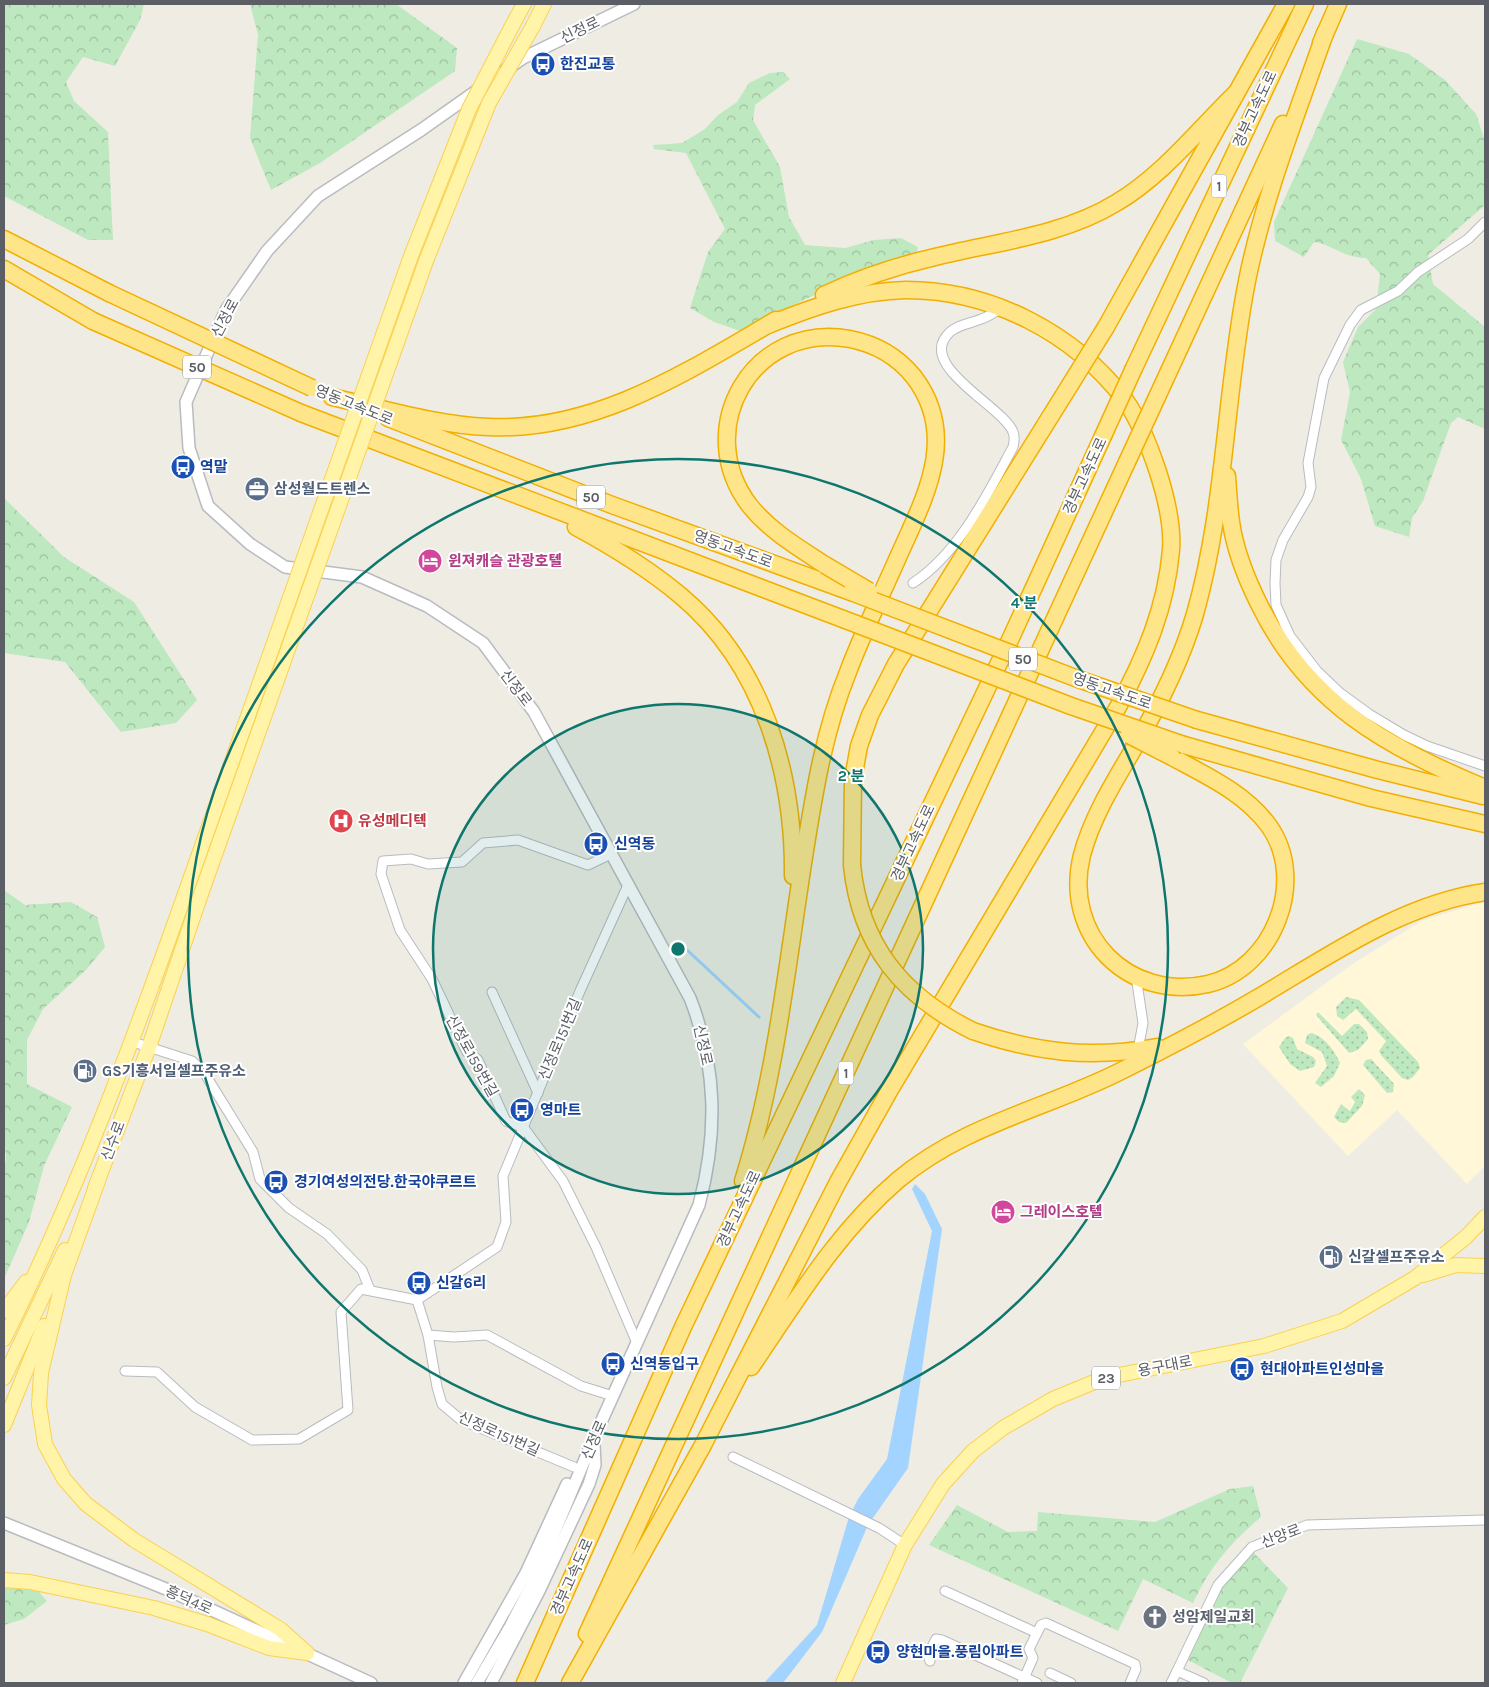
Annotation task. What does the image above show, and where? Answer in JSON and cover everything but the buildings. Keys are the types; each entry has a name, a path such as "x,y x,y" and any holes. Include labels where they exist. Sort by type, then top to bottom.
{"highway":[{"path":"1208,1027 1180,1040 1138,1050 1104,1054 1051,1052 1011,1044 974,1031 948,1018 928,1004 885,960 868,933 860,912 852,865 852,778 859,746 874,707 896,664 1106,327 1286,4"},
{"name":"경부고속도로","path":"525,1683 712,1265 1009,642 1134,368 1304,4"},
{"name":"1","path":"564,1683 1338,4"},
{"path":"1178,751 1248,803 1268,825 1276,838 1284,864 1283,903 1273,929 1259,952 1240,970 1210,984 1162,985 1136,976 1101,950 1087,928 1078,902 1080,863 1093,823 1168,685 1194,618 1212,531 1226,434 1234,358 1246,282 1254,247 1284,148 1325,33"},
{"path":"332,397 454,423 503,427 548,423 602,410 653,389 807,302 867,276 936,257 1043,233 1074,223 1116,203 1166,165 1236,93"},
{"name":"영동고속도로","path":"4,238 109,293 332,397 612,505 851,592 1078,679 1197,720 1378,770 1485,796"},
{"name":"영동고속도로","path":"4,269 93,321 301,413 1071,706 1178,751"},
{"path":"703,1445 838,1182 912,1052 1118,707 1142,661 1162,607 1171,548 1165,494 1139,425 1125,401 1104,376 1076,351 1044,327 1002,308 972,298 908,290 876,292 843,298 768,325"},
{"path":"712,1265 741,1188 758,1131 779,1020 816,784 827,733 848,670 927,490 936,457 936,428 927,399 912,374 889,354 862,342 834,337 797,341 781,348 756,366 747,377 735,400 730,415 727,444 735,477 749,504 772,528 825,565 916,618"},
{"path":"1226,434 1231,522 1239,554 1249,584 1281,644 1322,694 1374,733 1442,771 1485,788"},
{"path":"526,500 646,568 682,596 724,640 743,669 762,706 774,739 789,804 793,842 788,958"},
{"path":"1178,751 1485,824"},
{"path":"570,1683 734,1392 832,1248 858,1218 900,1179 928,1157 968,1134 1116,1074 1208,1027 1385,926 1440,903 1485,892"}],"main road":[{"name":"신수로","path":"4,1339 40,1267 83,1170 133,1042 412,256 470,109 524,4"},
{"name":"신수로","path":"4,1378 98,1181 149,1047 201,894 426,261 489,103 544,4"},
{"path":"4,1425 64,1275 98,1181"},
{"name":"용구대로","path":"843,1683 905,1545 943,1484 973,1452 1003,1428 1053,1398 1104,1378 1264,1346 1342,1321 1415,1278 1466,1237 1485,1217"},
{"path":"1415,1278 1456,1265 1485,1266"},
{"path":"4,1311 40,1267"},
{"path":"64,1275 39,1388 42,1433 52,1459 64,1479 86,1504 134,1540 280,1629 307,1653"},
{"path":"4,1580 38,1584 154,1608 207,1624 269,1648 307,1653"}],"street":[{"name":"신정로","path":"477,1683 537,1574 593,1440 699,1205 708,1168 713,1132 707,1052 700,1023 690,998 534,712 483,643 427,606 362,577 285,567 250,544 208,506 189,448 186,402 226,310 267,251 318,196 421,130 523,58 634,4"},
{"path":"1485,222 1468,239 1418,272 1398,291 1361,310 1350,325 1324,378 1308,463 1311,487 1308,497 1283,540 1276,560 1275,583 1276,605 1290,636 1316,671 1340,693 1404,735 1427,746 1485,766"},
{"path":"913,583 929,572 949,551 967,525 1013,448 1014,440 1011,428 990,406 952,374 944,360 942,351 943,342 956,327 981,320 1002,308"},
{"name":"신정로159번길","path":"611,854 588,865 518,840 484,843 462,862 428,864 411,858 382,861 381,874 400,930 432,979 467,1052 478,1060 506,1121 524,1128 563,1181 596,1247 637,1343"},
{"name":"신정로151번길","path":"574,1467 462,1420 442,1404 437,1387 428,1335 417,1300 497,1247 506,1222 504,1176 628,885"},
{"path":"1136,976 1143,1023 1138,1050"},
{"path":"492,992 538,1093"},
{"path":"133,1042 192,1061 205,1074 253,1152 260,1179 289,1208 327,1234 362,1270 370,1290"},
{"path":"125,1371 157,1372 195,1406 252,1440 299,1438 348,1410 340,1312 361,1289 417,1300"},
{"path":"428,1335 454,1337 487,1335 581,1386 613,1396"},
{"path":"464,1683 526,1573 574,1467 593,1440"},
{"path":"491,1683 536,1598 589,1484 595,1465 593,1440"},
{"path":"733,1457 879,1528 905,1545"},
{"name":"산양로","path":"1171,1683 1218,1585 1252,1547 1307,1525 1485,1520"},
{"name":"흥덕4로","path":"4,1523 166,1589 371,1683"},
{"path":"945,1591 1037,1633"},
{"path":"1023,1680 1033,1658 1029,1649 1040,1625 1046,1622 1135,1664 1136,1669 1130,1683"},
{"path":"930,1661 928,1655 936,1639 942,1640 1023,1680 1038,1683"},
{"path":"1177,1671 1204,1683"},
{"path":"1050,1673 1071,1683"}],"shaded area":[{"path":"1485,902 1485,1166 1467,1184 1397,1110 1348,1156 1243,1044 1351,965 1423,920"}],"green space":[{"path":"4,4 144,4 140,20 115,66 83,57 66,82 74,101 108,132 113,240 88,240 4,196"},
{"path":"250,4 396,4 457,48 455,71 320,163 271,190 250,138 258,35"},
{"path":"1357,39 1409,54 1445,80 1476,114 1485,141 1485,205 1428,255 1433,284 1485,327 1485,429 1458,417 1451,423 1423,501 1412,518 1409,537 1375,526 1361,479 1341,440 1350,392 1343,362 1358,327 1376,309 1380,274 1366,258 1351,256 1314,242 1304,257 1275,241 1274,222"},
{"path":"783,72 790,79 755,105 753,120 780,167 789,217 805,245 845,248 874,240 901,238 918,247 916,257 831,287 740,331 714,322 690,308 708,252 725,229 686,153 654,149 653,145 682,143 705,129 718,115 737,102 749,83 770,73"},
{"path":"4,498 64,557 134,602 197,700 176,723 121,732 65,662 4,653"},
{"path":"4,890 25,905 71,902 97,917 105,947 86,970 43,1009 27,1040 27,1084 72,1107 44,1166 29,1222 4,1279 4,1167 6,1160 4,1129"},
{"path":"1346,997 1359,1000 1418,1062 1420,1068 1413,1077 1408,1080 1402,1078 1381,1055 1379,1051 1386,1041 1356,1009 1343,1020 1337,1016 1336,1007"},
{"path":"1318,1012 1342,1036 1354,1024 1359,1024 1367,1032 1368,1039 1358,1050 1349,1053 1316,1015"},
{"path":"1311,1033 1320,1037 1329,1045 1340,1063 1334,1076 1321,1087 1315,1083 1327,1066 1322,1052 1305,1043 1307,1035"},
{"path":"1289,1036 1293,1038 1297,1049 1313,1057 1316,1061 1314,1067 1300,1071 1290,1064 1279,1047 1285,1038"},
{"path":"1371,1059 1394,1084 1393,1092 1387,1093 1363,1065 1366,1060"},
{"path":"1359,1089 1365,1095 1362,1106 1346,1123 1339,1122 1334,1117 1341,1104 1350,1111 1355,1102 1351,1097"},
{"path":"1253,1486 1261,1517 1222,1556 1206,1578 1193,1603 1143,1579 1118,1631 929,1545 957,1505 1008,1532 1037,1531 1038,1512 1155,1522 1230,1489"},
{"path":"1253,1552 1288,1588 1240,1683 1232,1683 1186,1659 1222,1586"},
{"path":"4,1586 36,1589 47,1601 24,1619 4,1625"}],"water":[{"path":"915,1184 925,1194 942,1229 908,1468 868,1525 822,1632 783,1683 764,1683 817,1625 849,1517 858,1499 887,1459 932,1231 912,1189"}],"waterway":[{"path":"686,949 759,1017"}],"place":[{"name":"한진교통","path":"543,64"},
{"name":"역말","path":"183,467"},
{"name":"삼성월드트렌스","path":"257,489"},
{"name":"윈져캐슬 관광호텔","path":"430,561"},
{"name":"유성메디텍","path":"341,821"},
{"name":"신역동","path":"596,844"},
{"name":"GS기흥서일셀프주유소","path":"85,1071"},
{"name":"영마트","path":"522,1110"},
{"name":"경기여성의전당.한국야쿠르트","path":"276,1182"},
{"name":"그레이스호텔","path":"1003,1212"},
{"name":"신갈셀프주유소","path":"1331,1257"},
{"name":"신갈6리","path":"419,1283"},
{"name":"신역동입구","path":"613,1364"},
{"name":"현대아파트인성마을","path":"1242,1369"},
{"name":"성암제일교회","path":"1155,1617"},
{"name":"양현마을.풍림아파트","path":"878,1652"}]}
